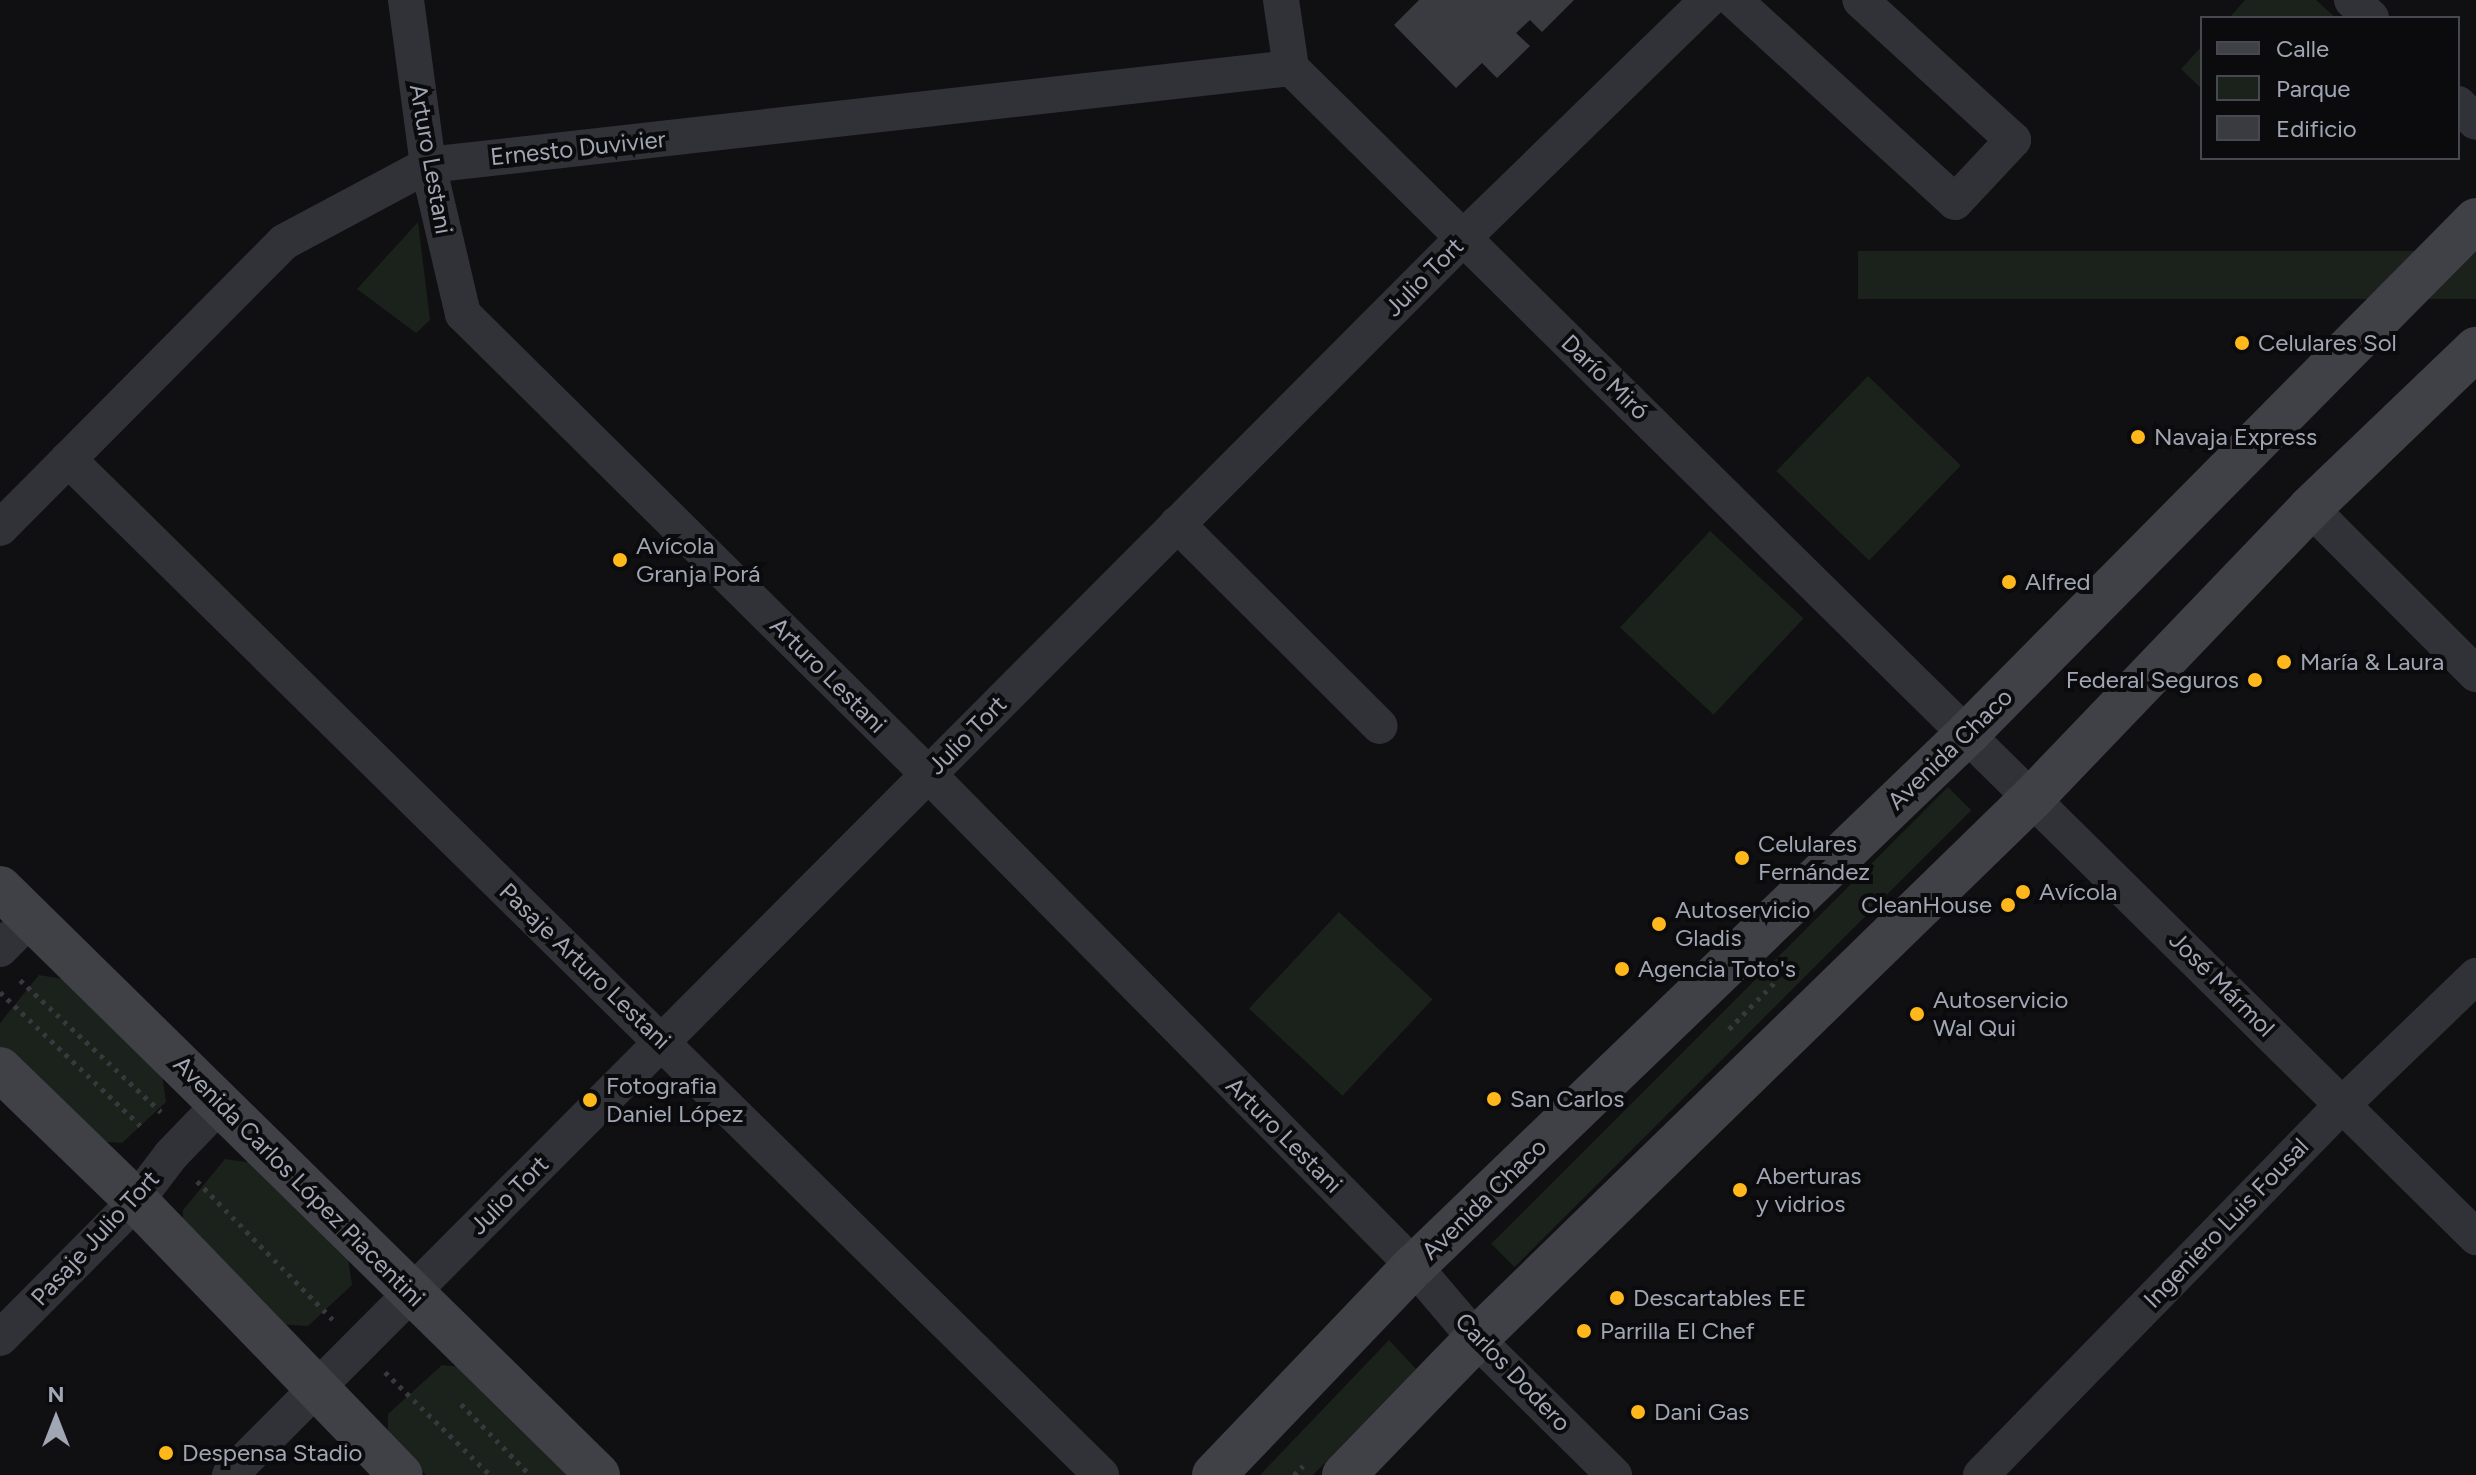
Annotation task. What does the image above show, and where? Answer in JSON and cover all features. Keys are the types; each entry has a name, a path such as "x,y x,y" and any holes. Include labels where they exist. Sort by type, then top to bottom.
{"main road":[{"name":"Avenida Chaco","path":"1214,1475 1414,1266 1968,733 2476,220"},
{"path":"1344,1475 1476,1339 2033,797 2310,508 2476,349"},
{"name":"Avenida Carlos López Piacentini","path":"0,888 222,1102 411,1293 598,1475"},
{"path":"0,1069 136,1201 401,1475"}],"street":[{"name":"Arturo Lestani","path":"406,0 428,165 463,314 928,774 1414,1266"},
{"path":"1281,0 1291,68"},
{"name":"Julio Tort","path":"230,1475 1463,238 1708,0"},
{"path":"1734,0 1955,202 2013,140 1860,0"},
{"path":"2352,0 2369,16"},
{"name":"Ernesto Duvivier","path":"0,528 284,242 428,165 1291,68"},
{"name":"Darío Miró","path":"1291,68 1968,733"},
{"path":"2460,106 2476,122"},
{"name":"Pasaje Arturo Lestani","path":"68,459 1101,1475"},
{"path":"2310,508 2476,674"},
{"path":"1177,524 1380,726"},
{"name":"José Mármol","path":"1968,733 2476,1237"},
{"path":"6,960 30,919"},
{"name":"Ingeniero Luis Fousal","path":"1981,1475 2343,1104 2476,976"},
{"name":"Pasaje Julio Tort","path":"0,1338 136,1201 179,1146 222,1102"},
{"name":"Carlos Dodero","path":"1414,1266 1476,1339 1614,1475"}],"path":[{"path":"6,960 359,1346 490,1475"},
{"path":"0,992 179,1146"},
{"path":"456,1399 530,1475"}],"green space":[{"path":"2245,0 2316,0 2334,16 2231,16"},
{"path":"2200,48 2200,87 2181,69"},
{"path":"418,222 430,320 416,333 357,289"},
{"path":"1858,251 2476,251 2476,299 1858,299"},
{"path":"1868,376 1961,466 1869,561 1776,471"},
{"path":"1710,531 1804,618 1714,715 1620,628"},
{"path":"1948,787 1971,810 1515,1267 1491,1244"},
{"path":"1339,912 1433,999 1343,1096 1249,1009"},
{"path":"39,975 81,982 161,1068 166,1102 122,1143 90,1141 0,1055 0,1023"},
{"path":"225,1159 267,1165 347,1251 352,1285 308,1326 276,1324 183,1234 183,1210"},
{"path":"1389,1340 1416,1369 1313,1475 1260,1475"},
{"path":"442,1365 473,1368 579,1475 426,1475 388,1438 388,1414"}],"building":[{"path":"1419,0 1574,0 1542,32 1530,20 1516,33 1530,46 1497,78 1482,63 1456,88 1394,25"}],"place":[{"name":"Celulares Sol","path":"2242,343"},
{"name":"Navaja Express","path":"2138,437"},
{"name":"Avícola Granja Porá","path":"620,560"},
{"name":"Alfred","path":"2009,582"},
{"name":"María & Laura","path":"2284,662"},
{"name":"Federal Seguros","path":"2255,680"},
{"name":"Celulares Fernández","path":"1742,858"},
{"name":"Avícola","path":"2023,892"},
{"name":"CleanHouse","path":"2008,905"},
{"name":"Autoservicio Gladis","path":"1659,924"},
{"name":"Agencia Toto's","path":"1622,969"},
{"name":"Autoservicio Wal Qui","path":"1917,1014"},
{"name":"San Carlos","path":"1494,1099"},
{"name":"Fotografia Daniel López","path":"590,1100"},
{"name":"Aberturas y vidrios","path":"1740,1190"},
{"name":"Descartables EE","path":"1617,1298"},
{"name":"Parrilla El Chef","path":"1584,1331"},
{"name":"Dani Gas","path":"1638,1412"},
{"name":"Despensa Stadio","path":"166,1453"}]}
